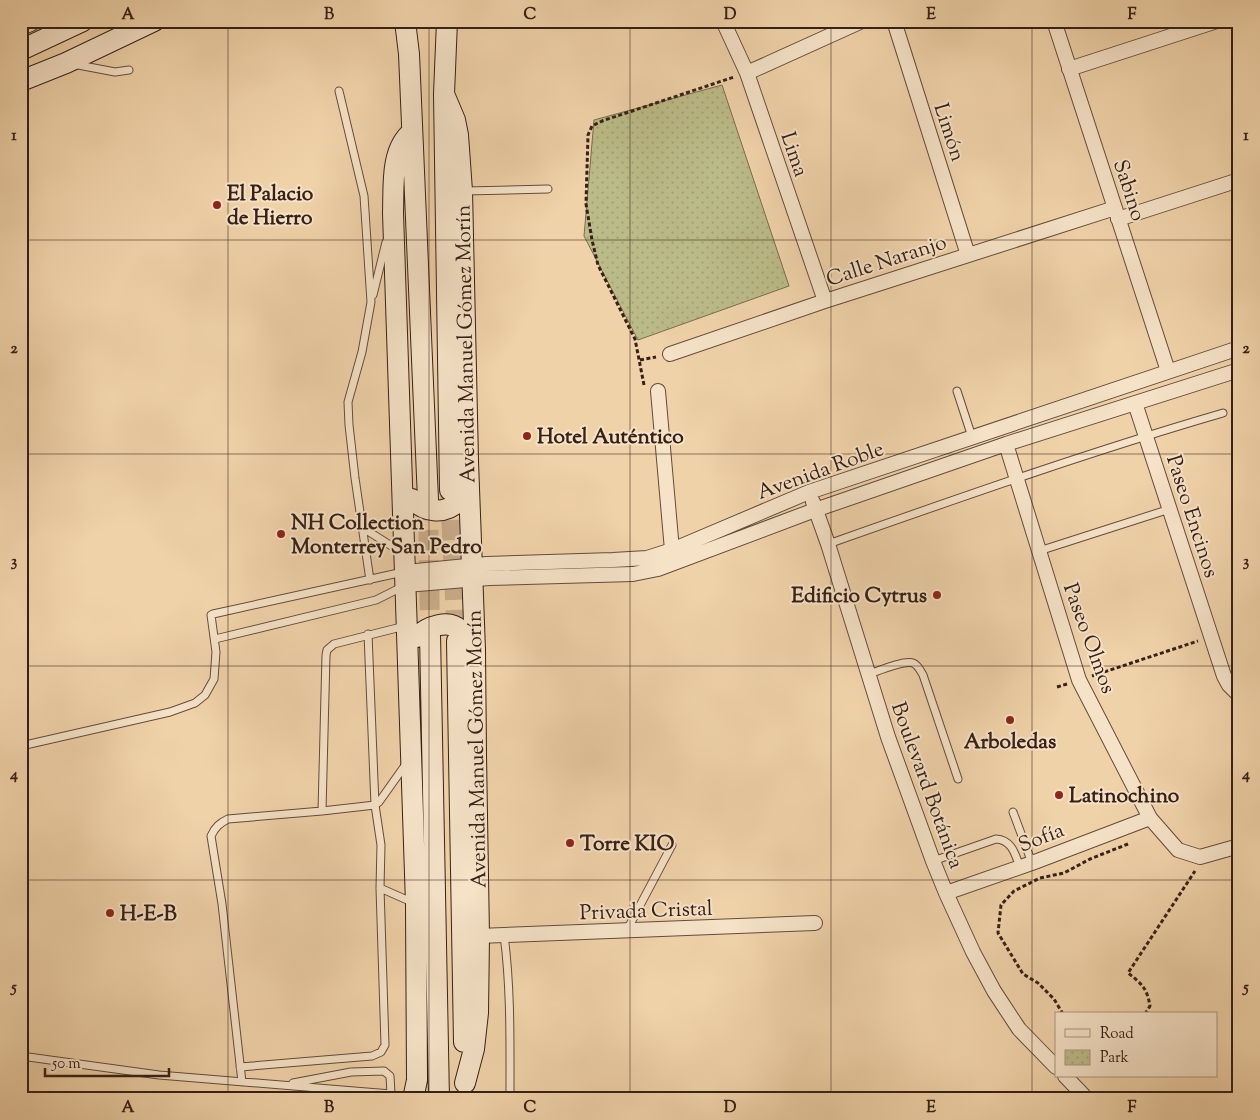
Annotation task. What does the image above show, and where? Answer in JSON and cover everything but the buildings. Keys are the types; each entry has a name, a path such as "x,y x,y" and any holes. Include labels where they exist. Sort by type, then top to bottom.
{"street":[{"path":"21,25 30,21"},
{"path":"21,50 83,21"},
{"path":"21,81 66,63 154,21"},
{"path":"391,21 409,54"},
{"name":"Avenida Manuel Gómez Morín","path":"405,21 409,54 428,500"},
{"name":"Lima","path":"723,21 746,73 825,301"},
{"path":"746,73 862,21"},
{"name":"Limón","path":"894,21 968,255"},
{"name":"Sabino","path":"1054,21 1168,371"},
{"path":"1070,69 1217,21"},
{"path":"444,94 448,24"},
{"name":"Avenida Manuel Gómez Morín","path":"444,94 455,120 460,152 462,191 459,487"},
{"name":"Avenida Manuel Gómez Morín","path":"444,94 459,487 472,573 475,650 479,936 477,1031 465,1091"},
{"path":"412,132 402,142 397,157 393,212 416,904 417,1080 413,1099"},
{"name":"Calle Naranjo","path":"670,354 968,255 1239,180"},
{"name":"Avenida Roble","path":"472,573 487,564 646,558 672,550 809,492 1239,348"},
{"name":"Avenida Roble","path":"406,570 472,573 633,574 648,572 675,564 815,510 1006,444 1239,370"},
{"path":"658,391 672,550"},
{"name":"Paseo Encinos","path":"1135,403 1224,676 1229,685 1239,695"},
{"name":"Paseo Olmos","path":"1006,444 1079,680 1157,826"},
{"path":"401,486 425,510 434,511 443,510 460,500 459,487"},
{"name":"Boulevard Botánica","path":"809,492 828,544 888,737 946,893 973,952 994,991 1019,1029 1055,1066"},
{"path":"408,655 416,638 426,629 446,625 460,630 475,650"},
{"name":"Avenida Manuel Gómez Morín","path":"430,634 439,1099"},
{"name":"Avenida Manuel Gómez Morín","path":"457,641 465,1091"},
{"path":"1157,826 1178,850 1203,857 1239,846"},
{"name":"Sofía","path":"946,893 1026,865 1157,826"},
{"name":"Privada Cristal","path":"479,936 815,923"},
{"path":"1067,1078 1087,1099"}],"lane":[{"path":"66,63 115,72 129,70"},
{"path":"339,92 364,196 371,302"},
{"path":"462,191 548,189"},
{"path":"370,580 354,469 348,402 362,352 371,302 393,212"},
{"path":"957,391 972,437"},
{"path":"828,544 1016,477 1223,413"},
{"path":"1039,551 1170,509"},
{"path":"364,528 406,570"},
{"path":"21,746 170,712 195,703 205,695 214,679 215,639 213,614 370,580 406,570"},
{"path":"215,639 376,600 406,570"},
{"path":"322,812 327,650 334,644 407,625"},
{"path":"240,1067 376,1055 385,1045 380,888 381,845 375,805 368,634"},
{"path":"869,674 911,662 919,667 958,779"},
{"path":"242,1082 222,904 211,836 215,827 228,819 322,812 375,805 410,758"},
{"path":"1013,812 1026,865"},
{"path":"933,861 996,839 1004,839 1026,865"},
{"path":"626,930 672,845"},
{"path":"380,888 416,904"},
{"path":"504,935 507,955 510,1026 510,1096"},
{"path":"21,1056 159,1075 392,1094 405,1099"},
{"path":"282,1085 351,1072 378,1070 384,1071 390,1076 392,1094"}],"path":[{"path":"658,391 645,393 635,339 598,265 586,204 588,135 592,126 602,121 746,73"},
{"path":"1057,687 1211,636"},
{"path":"1062,1012 1054,999 1038,983 1023,974 998,933 1001,905 1014,890 1040,878 1064,873 1090,859 1119,849 1157,826"},
{"path":"1146,1012 1150,1006 1148,993 1128,973 1203,857"}],"green space":[{"path":"722,85 789,286 638,340 584,236 594,120"}],"tunnel":[{"path":"450,490 457,641"},
{"path":"428,500 430,634"}],"place":[{"name":"El Palacio de Hierro","path":"217,205"},
{"name":"Hotel Auténtico","path":"527,436"},
{"name":"NH Collection Monterrey San Pedro","path":"281,534"},
{"name":"Edificio Cytrus","path":"937,595"},
{"name":"Arboledas","path":"1010,720"},
{"name":"Latinochino","path":"1059,795"},
{"name":"Torre KIO","path":"570,843"},
{"name":"H-E-B","path":"110,913"}]}
